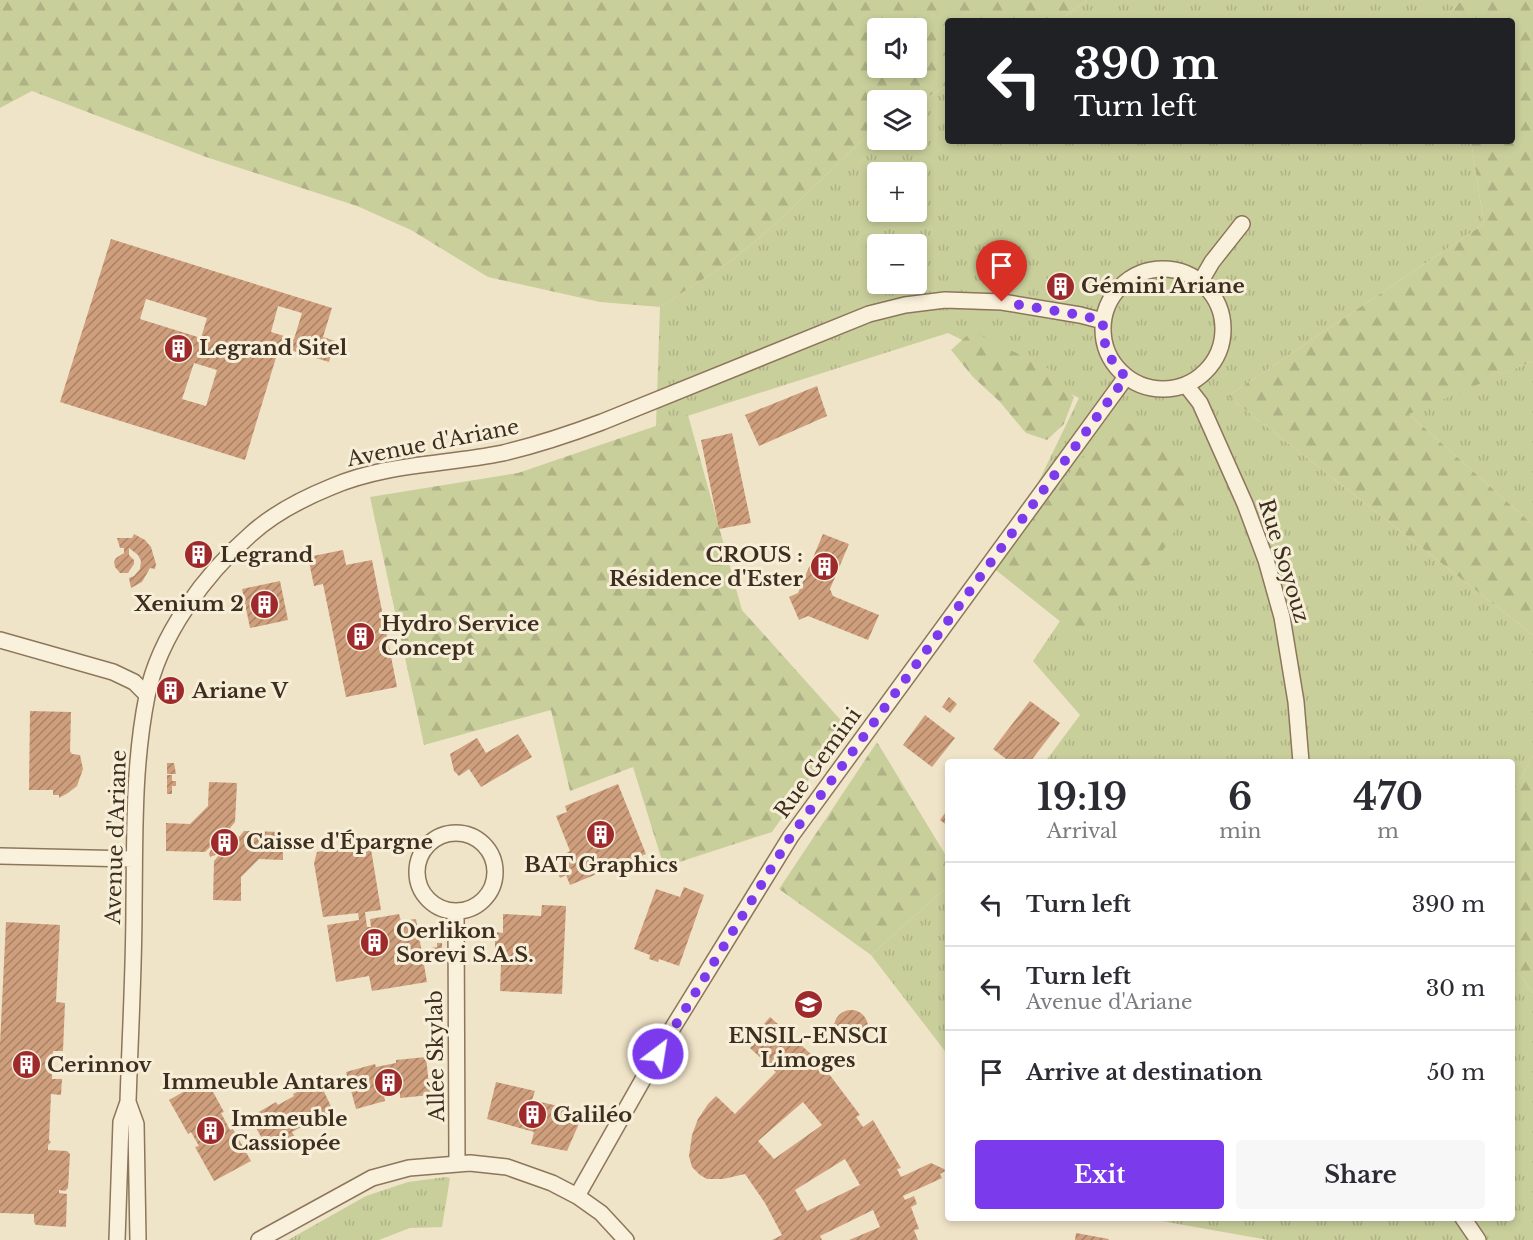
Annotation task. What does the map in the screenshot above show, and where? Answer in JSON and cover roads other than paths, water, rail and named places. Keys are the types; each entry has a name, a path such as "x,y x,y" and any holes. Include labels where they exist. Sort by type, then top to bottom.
{"street":[{"path":"1201,281 1212,262 1242,224"},
{"path":"1150,270 1182,271 1201,281 1220,306 1223,317 1223,337 1217,357 1211,366 1195,380 1176,388 1145,387 1126,377 1112,362 1104,342 1103,321 1115,292 1131,278 1150,270"},
{"name":"Avenue d'Ariane","path":"117,1240 121,1122 128,1102 134,818 138,754 147,694 158,658 178,622 213,571 252,532 290,507 330,488 399,467 503,453 566,435 602,423 869,314 887,309 945,300 1002,302 1103,321"},
{"name":"Rue Gemini","path":"577,1196 668,1037 791,836 1126,377"},
{"name":"Rue Soyouz","path":"1186,385 1200,403 1245,504 1266,560 1282,617 1296,702 1301,759"},
{"path":"0,640 112,672 134,682 147,694"},
{"path":"454,834 466,835 478,841 488,850 494,874 492,886 478,904 456,911 444,909 425,897 419,886 417,875 422,852 442,836 454,834"},
{"path":"0,856 134,859"},
{"name":"Allée Skylab","path":"456,911 457,1164"},
{"name":"Avenue d'Ariane","path":"128,1102 136,1124 138,1240"},
{"path":"259,1240 372,1178 409,1168 470,1163 507,1167 552,1183 577,1196 600,1213 626,1240"},
{"path":"1465,1221 1478,1240"}],"place":[{"name":"Gémini Ariane","path":"1060,286"},
{"name":"Legrand Sitel","path":"178,348"},
{"name":"Legrand","path":"199,555"},
{"name":"CROUS : Résidence d'Ester","path":"824,567"},
{"name":"Xenium 2","path":"265,604"},
{"name":"Hydro Service Concept","path":"360,636"},
{"name":"Ariane V","path":"171,691"},
{"name":"BAT Graphics","path":"601,834"},
{"name":"Caisse d'Épargne","path":"225,842"},
{"name":"Oerlikon Sorevi S.A.S.","path":"375,943"},
{"name":"ENSIL-ENSCI Limoges","path":"808,1005"},
{"name":"Cerinnov","path":"26,1065"},
{"name":"Immeuble Antares","path":"389,1082"},
{"name":"Galiléo","path":"532,1115"},
{"name":"Immeuble Cassiopée","path":"210,1131"}]}
